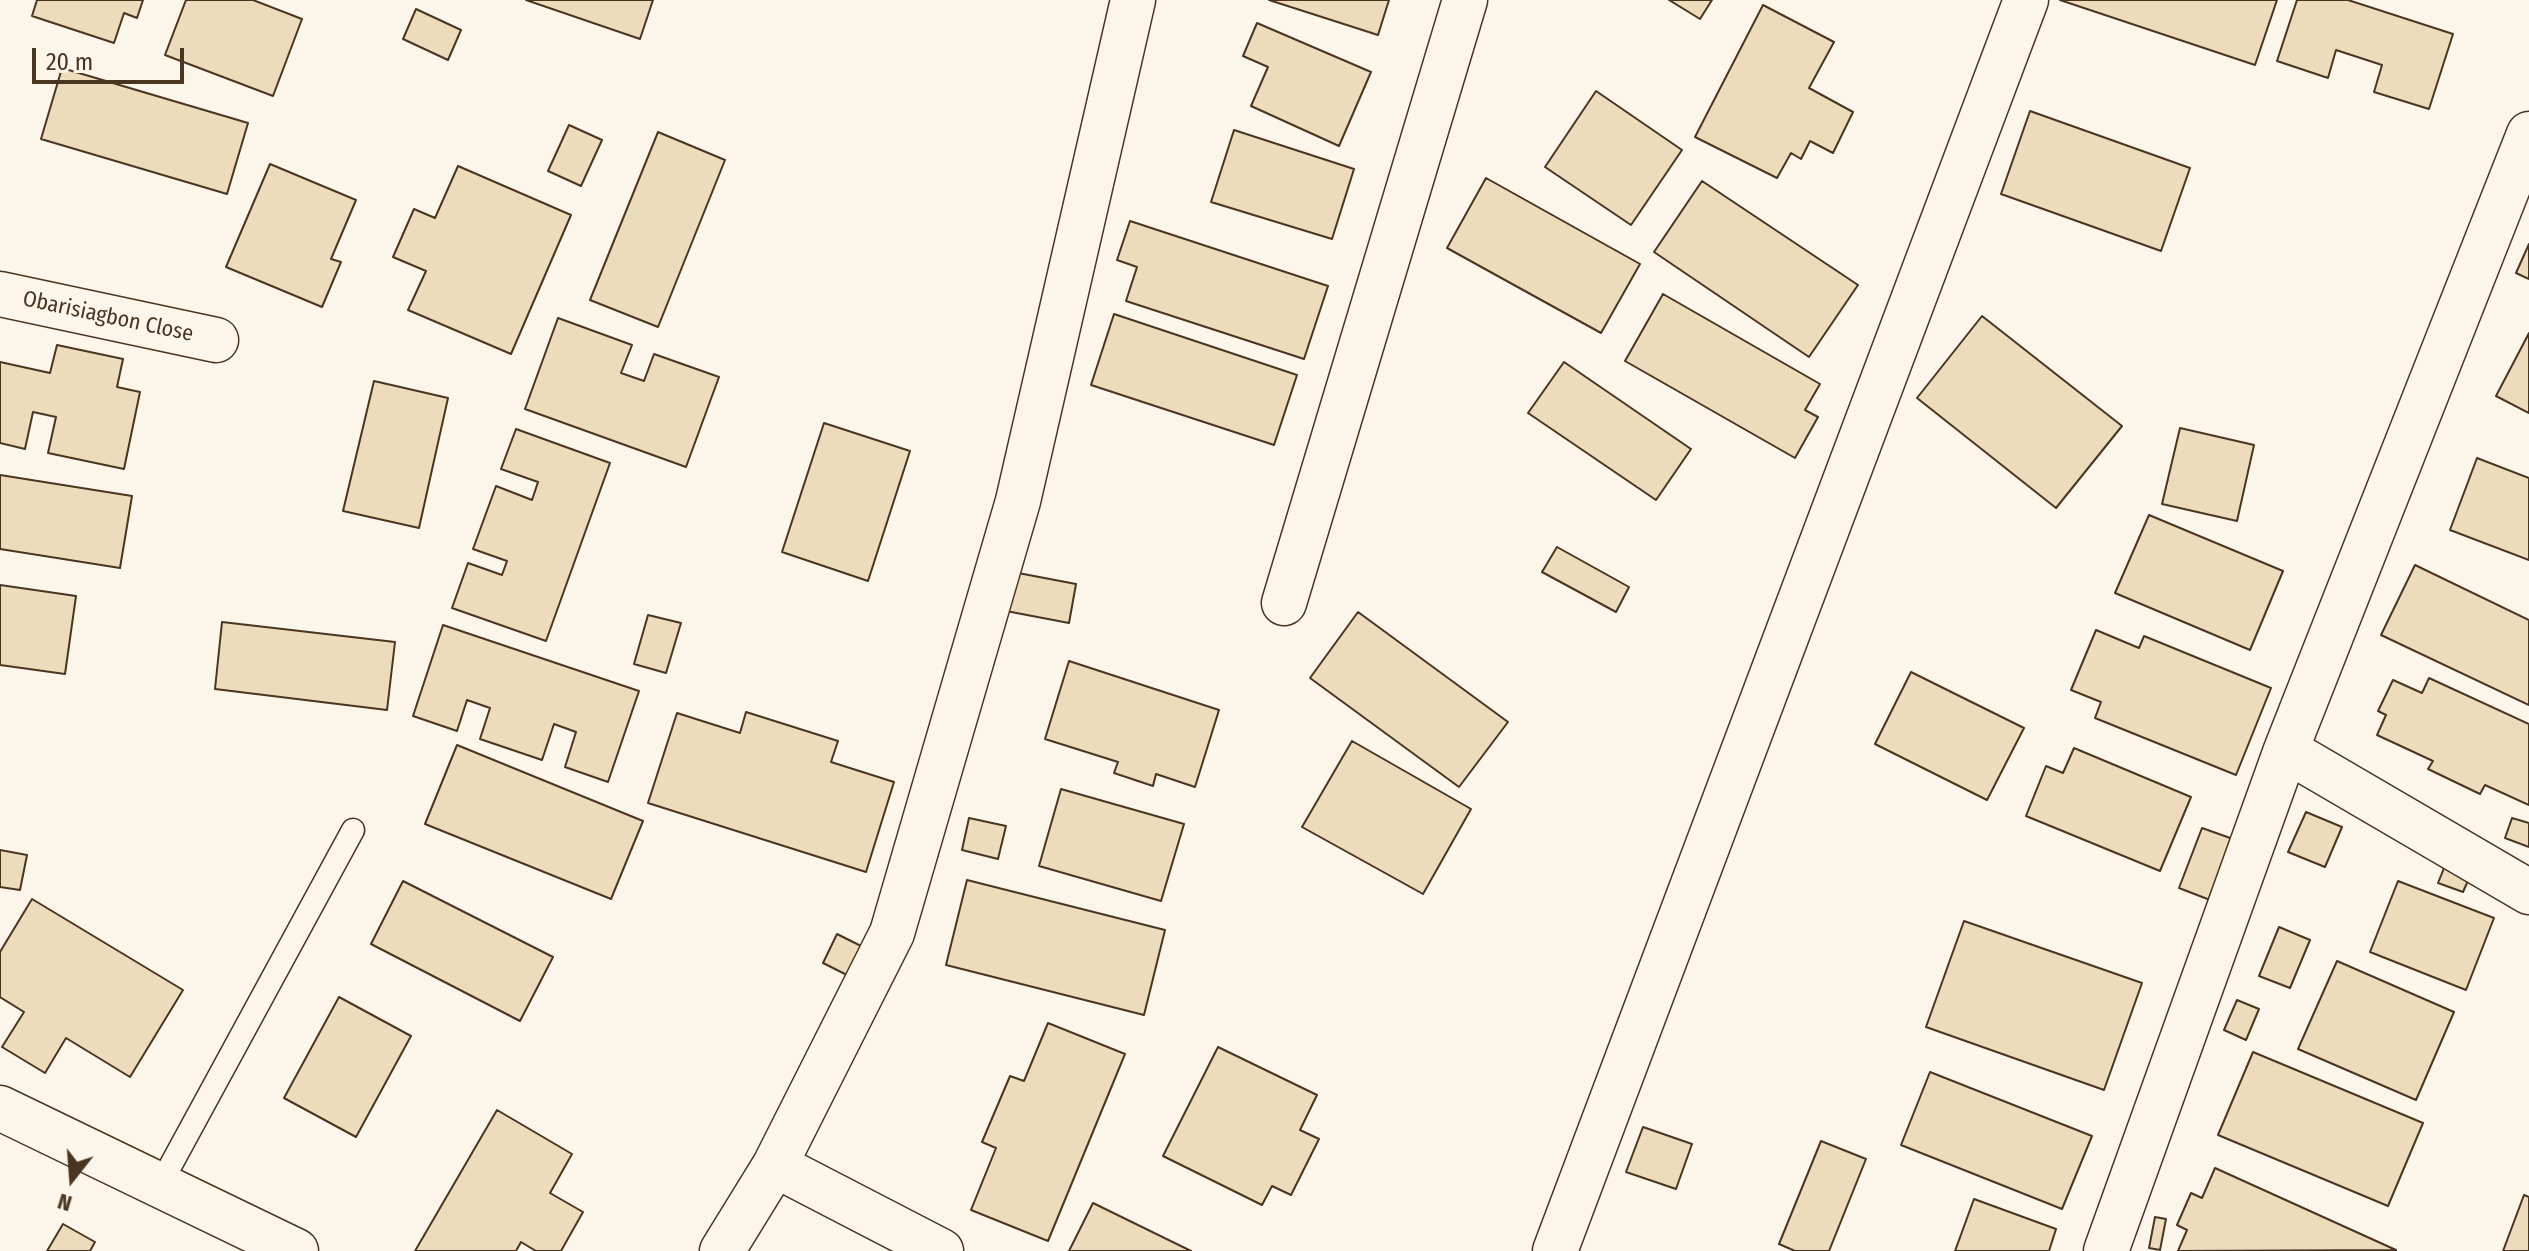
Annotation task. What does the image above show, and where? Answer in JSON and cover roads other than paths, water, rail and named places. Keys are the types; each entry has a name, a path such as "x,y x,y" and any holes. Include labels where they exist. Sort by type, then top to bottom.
{"street":[{"path":"722,1251 775,1165 892,933 1018,501 1133,0"},
{"path":"1284,603 1465,0"},
{"path":"1555,1251 2026,0"},
{"path":"2111,1249 2286,750 2529,134"},
{"name":"Obarisiagbon Close","path":"0,294 216,340"},
{"path":"2286,750 2529,892"},
{"path":"0,1108 296,1251"},
{"path":"775,1165 941,1251"}],"lane":[{"path":"160,1185 353,830"}]}
